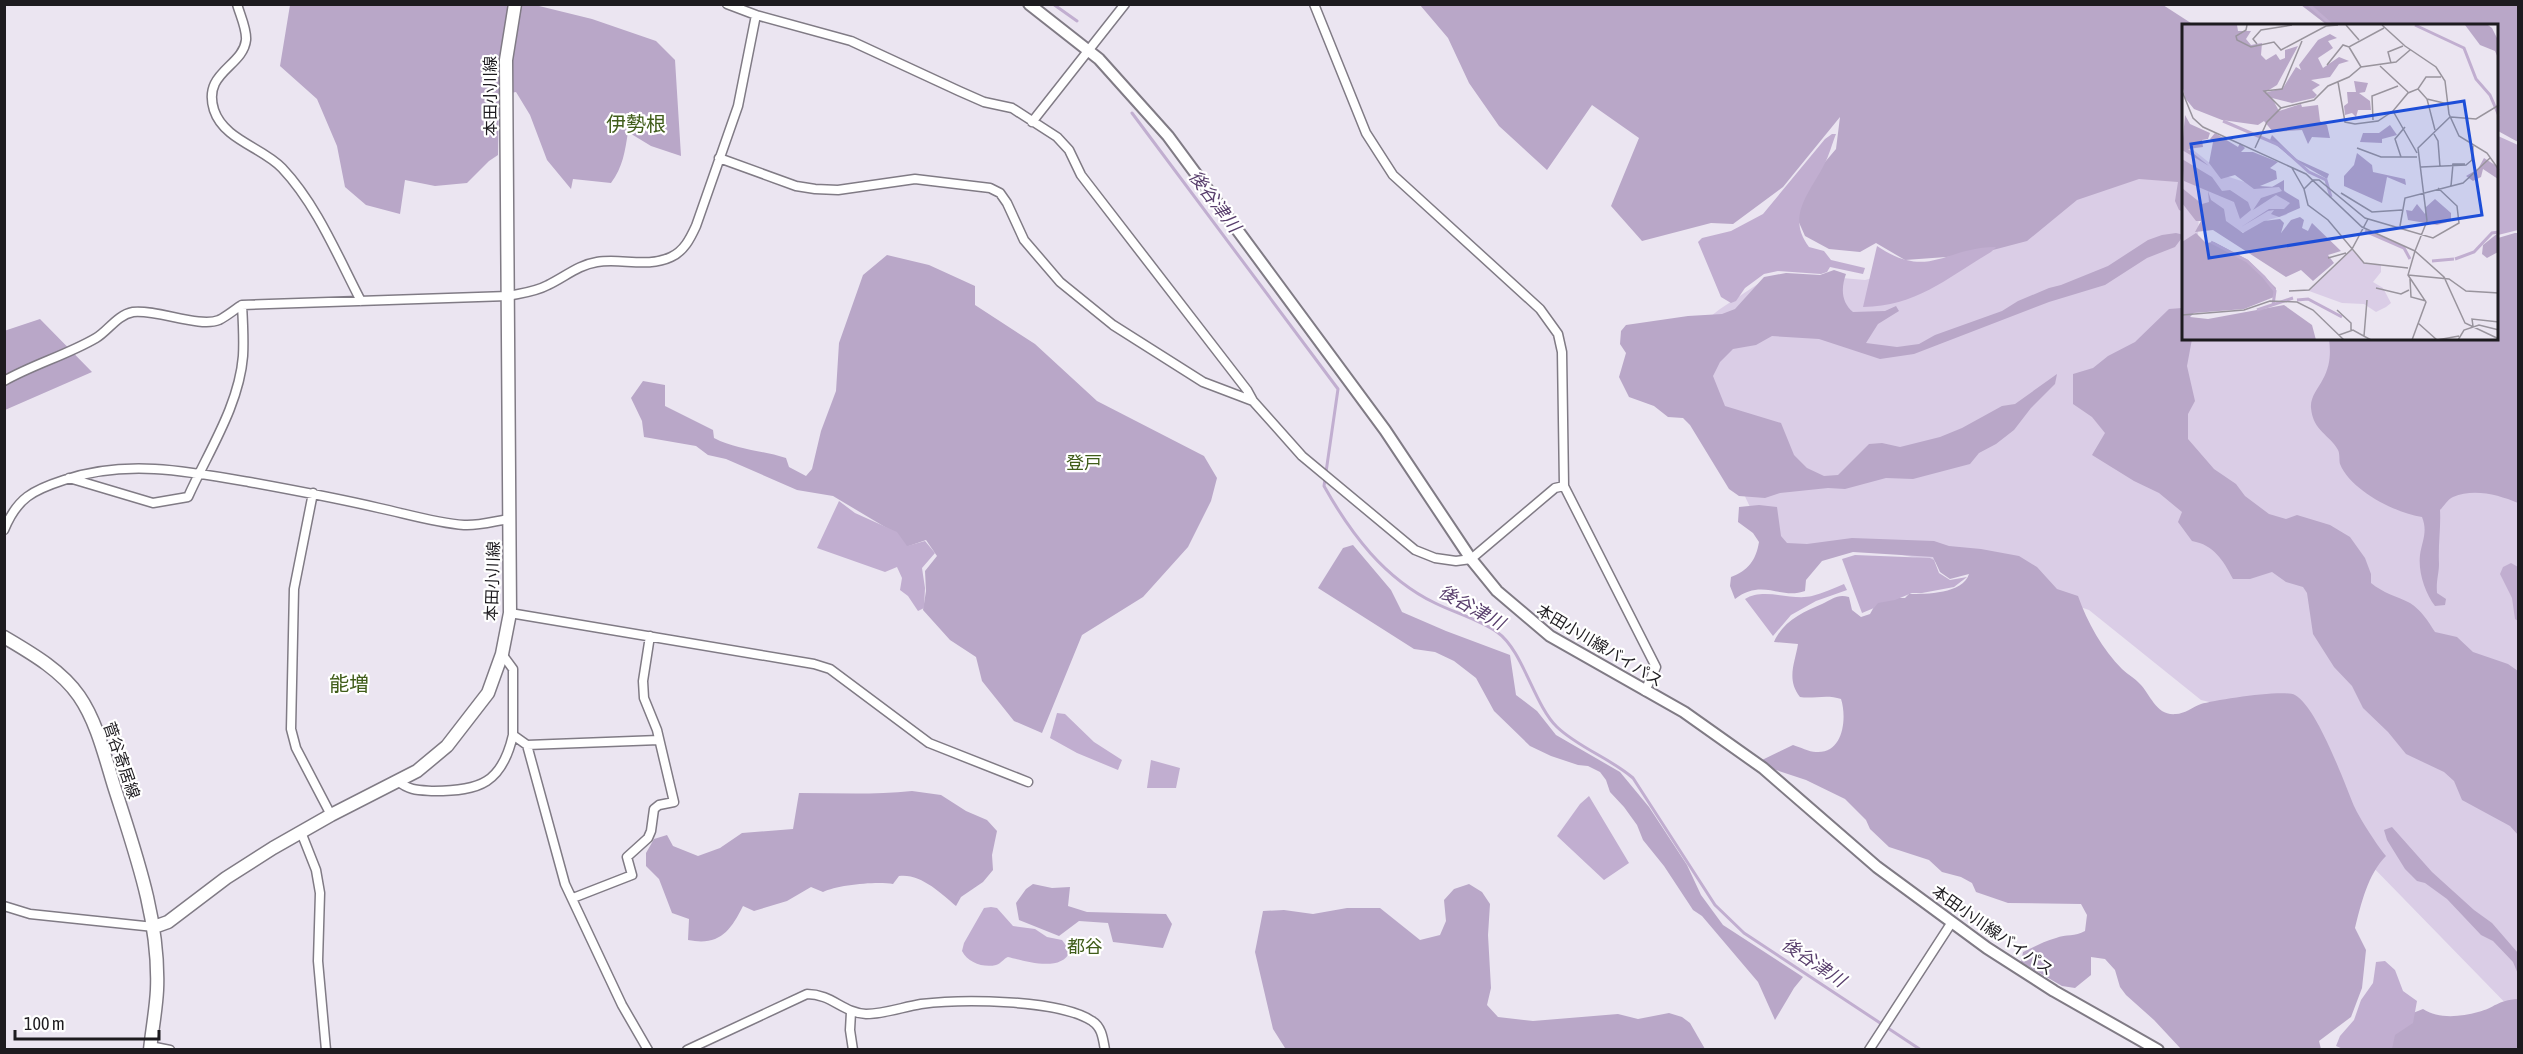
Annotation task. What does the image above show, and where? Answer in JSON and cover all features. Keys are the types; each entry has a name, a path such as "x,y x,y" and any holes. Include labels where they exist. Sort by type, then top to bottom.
{"main road":[{"name":"本田小川線","path":"154,927 168,922 226,878 301,832 417,771 447,746 488,693 502,654 510,612 506,60 515,4"},
{"name":"菅谷寄居線","path":"4,638 39,658 80,697 99,739 137,859 154,927"},
{"path":"150,1048 157,991 154,927"}],"street":[{"path":"237,4 246,37 241,53 216,82 212,103 215,114 225,130 267,155 296,184 310,205 361,301"},
{"path":"727,4 756,15 851,41 984,102 1012,108 1057,137 1069,150 1081,175 1247,390 1253,401 1302,456 1415,550 1435,558 1456,561 1471,559 1555,488 1564,486"},
{"name":"本田小川線バイパス","path":"1029,4 1089,50 1132,93 1204,182 1385,430 1471,559 1497,591 1550,636 1684,712 1763,768 1877,867 2026,974 2158,1050"},
{"path":"1032,122 1125,4"},
{"path":"1314,4 1366,133 1393,175 1540,309 1558,334 1562,352 1564,486 1656,667 1645,690"},
{"path":"4,381 27,368 89,342 102,334 122,315 133,312 149,312 208,322 219,320 242,305 508,296 537,290 575,268 598,262 657,261 680,253 689,242 696,226 738,106 756,15"},
{"path":"719,158 795,186 815,189 838,190 915,179 990,188 1000,193 1024,240 1060,282 1143,346 1203,382 1253,401"},
{"path":"69,478 153,503 188,497 231,407 243,357 242,305"},
{"path":"4,530 13,511 22,500 35,491 69,478 105,469 134,468 199,473 313,494 442,522 466,525 509,519"},
{"path":"313,494 294,589 291,729 296,747 331,815"},
{"path":"510,612 814,664 830,669 929,743 1028,782"},
{"path":"573,898 632,875 627,857 648,838 654,808 674,802 659,740 644,698 643,681 650,636"},
{"path":"398,781 405,788 460,791 489,781 501,768 513,735 513,669 502,654"},
{"path":"513,735 527,745 659,740"},
{"path":"527,745 566,884 622,1005 648,1050"},
{"path":"301,832 316,870 320,893 318,961 326,1050"},
{"path":"4,906 30,915 154,927"},
{"path":"1869,1050 1952,922"},
{"path":"687,1050 807,994 830,998 851,1012 869,1014 922,1004 1016,1003 1047,1007 1092,1021 1099,1028 1105,1050"},
{"path":"851,1012 850,1030 853,1050"},
{"path":"150,1048 170,1050"}],"shaded area":[{"path":"290,5 535,5 592,19 656,41 675,60 681,156 651,146 628,132 621,165 611,183 573,179 571,189 547,160 530,115 516,92 499,95 498,155 467,183 435,186 405,180 400,214 366,205 345,187 337,146 317,99 280,66"},
{"path":"1420,5 2163,5 2192,24 2182,24 2182,211 2175,201 2178,182 2139,179 2077,200 2027,241 1974,255 1905,260 1876,243 1860,252 1829,249 1805,236 1793,209 1814,175 1836,149 1840,117 1783,187 1733,224 1711,223 1642,241 1611,206 1639,138 1592,105 1547,170 1499,126 1469,83 1448,38"},
{"path":"2301,5 2518,5 2518,142 2499,132 2499,24 2326,24"},
{"path":"1836,134 1827,158 1802,205 1800,225 1802,236 1809,247 1824,251 1831,260 1865,268 1863,274 1830,267 1827,272 1821,274 1778,271 1764,274 1745,288 1736,301 1731,303 1721,297 1698,242 1702,238 1731,231 1763,214 1825,139"},
{"path":"2499,136 2518,145 2518,230 2499,235"},
{"path":"2149,160 2182,173 2182,340 2338,340 2518,444 2518,1016 2365,859 2247,711 2201,700 2089,610 1962,567 1862,547 1770,550 1708,417 1666,351 1720,309 1770,276 1819,276 1865,280 1937,262"},
{"path":"2176,233 2182,234 2182,238 2175,247 2147,258 2105,285 2049,302 1914,354 1880,359 1819,339 1772,336 1756,345 1733,349 1720,362 1713,376 1725,406 1781,423 1794,455 1807,468 1824,476 1838,475 1869,444 1882,443 1900,447 1940,437 1962,428 2002,406 2015,404 2057,374 2055,384 2031,408 2014,430 1996,444 1979,453 1970,464 1913,479 1886,478 1845,489 1828,488 1780,493 1765,498 1739,496 1729,489 1690,425 1683,418 1668,417 1654,406 1629,397 1619,377 1626,353 1620,344 1621,331 1626,325 1688,316 1722,314 1735,309 1764,277 1786,273 1820,275 1834,270 1846,274 1843,294 1846,304 1853,312 1885,311 1896,306 1899,311 1878,324 1866,343 1897,347 1919,344 1935,335 2002,311 2018,301 2108,266 2148,240"},
{"path":"2518,233 2518,503 2495,495 2469,493 2451,498 2440,510 2437,593 2446,599 2445,605 2435,606 2425,589 2421,575 2420,555 2425,532 2422,517 2388,506 2364,492 2354,483 2340,464 2339,453 2335,445 2315,422 2312,416 2312,400 2327,369 2330,355 2329,340 2499,340 2499,238"},
{"path":"1877,246 1895,256 1910,261 1924,262 1978,248 1996,247 1945,281 1916,296 1900,302 1863,307"},
{"path":"887,255 929,265 975,286 975,305 1035,344 1097,401 1204,456 1217,478 1211,501 1188,547 1143,597 1082,635 1042,733 1014,721 982,681 976,657 950,640 923,610 926,591 925,571 937,556 926,540 906,547 895,533 833,496 797,490 726,459 708,455 696,446 644,437 642,421 631,398 643,381 665,385 665,406 713,430 714,438 731,445 786,458 789,467 806,476 812,469 821,431 836,391 839,343 863,275"},
{"path":"2182,308 2182,340 2192,340 2187,366 2195,401 2188,414 2188,439 2214,469 2236,484 2245,496 2269,514 2286,519 2297,515 2330,525 2350,537 2365,558 2371,574 2371,583 2414,606 2435,632 2457,637 2473,652 2508,664 2518,671 2518,835 2510,826 2462,800 2454,781 2444,772 2406,754 2388,732 2363,708 2352,686 2334,667 2313,634 2307,593 2303,587 2286,582 2272,572 2250,579 2233,579 2217,554 2206,546 2192,541 2178,522 2182,512 2159,493 2134,481 2092,455 2105,433 2092,417 2073,404 2073,374 2093,368 2108,356 2135,342 2169,309"},
{"path":"40,319 92,372 5,410 4,331"},
{"path":"839,501 855,513 897,532 907,546 925,541 935,553 922,568 925,588 924,608 918,611 908,596 900,590 902,578 897,567 885,572 817,548"},
{"path":"1759,505 1777,507 1781,536 1787,543 1807,544 1852,538 1934,541 1949,546 2019,556 2037,567 2057,589 2078,596 2091,626 2108,653 2138,682 2163,712 2179,714 2209,702 2264,694 2295,695 2303,702 2321,729 2357,811 2386,856 2370,880 2355,928 2366,950 2362,988 2351,1017 2319,1041 2321,1049 2181,1049 2126,995 2120,987 2115,970 2105,959 2091,957 2091,975 2075,988 2062,986 2021,962 2023,952 2043,942 2085,931 2087,915 2081,904 2008,903 1976,892 1972,883 1961,877 1942,872 1929,860 1889,847 1870,829 1866,820 1845,799 1806,780 1767,767 1762,760 1793,745 1816,752 1833,747 1838,741 1843,724 1841,699 1800,697 1796,690 1792,677 1798,644 1774,642 1788,623 1808,610 1841,596 1849,597 1852,610 1861,617 1870,614 1879,598 1905,598 1909,594 1943,592 1959,586 1969,574 1950,579 1940,572 1933,557 1853,552 1822,561 1806,580 1805,591 1787,593 1754,590 1735,599 1730,586 1731,577 1742,572 1750,564 1759,542 1753,533 1738,522 1739,507"},
{"path":"1353,545 1391,590 1402,612 1510,655 1516,695 1537,711 1556,735 1620,772 1649,807 1687,865 1701,895 1723,925 1803,977 1775,1020 1758,982 1702,916 1693,910 1664,866 1643,840 1637,825 1610,792 1600,772 1588,766 1551,756 1530,746 1494,711 1476,678 1454,661 1435,652 1414,649 1318,588 1343,548"},
{"path":"1855,555 1930,558 1934,560 1939,573 1950,580 1967,577 1954,587 1912,593 1895,600 1878,603 1874,608 1862,613 1842,559"},
{"path":"2511,563 2518,567 2518,621 2515,619 2512,598 2500,574 2503,567"},
{"path":"1844,584 1847,590 1816,601 1791,615 1773,636 1745,599 1761,594 1812,596"},
{"path":"1057,713 1065,714 1094,742 1122,760 1118,770 1077,753 1050,738"},
{"path":"1151,760 1180,768 1176,788 1147,788"},
{"path":"912,791 941,795 966,811 987,820 997,831 992,855 993,870 983,882 961,897 956,906 930,885 907,876 899,876 893,884 857,884 823,892 811,887 787,901 754,911 743,906 728,930 716,939 688,940 689,919 672,913 659,879 646,866 646,853 654,839 667,835 673,846 698,856 720,848 742,833 793,829 799,793"},
{"path":"1589,796 1629,863 1604,880 1557,836 1580,804"},
{"path":"2392,827 2432,872 2492,923 2518,953 2518,974 2513,962 2493,941 2481,935 2447,899 2425,883 2417,881 2405,869 2387,840 2384,830"},
{"path":"1033,884 1052,888 1070,887 1068,906 1087,912 1166,914 1172,924 1163,948 1113,942 1108,923 1079,921 1059,936 1019,920 1016,903 1026,889"},
{"path":"1469,884 1482,892 1490,904 1488,935 1491,988 1487,1005 1498,1017 1533,1021 1618,1014 1638,1019 1669,1013 1682,1017 1690,1023 1705,1049 1285,1048 1273,1029 1255,952 1263,911 1284,910 1313,914 1347,908 1380,908 1420,940 1440,935 1446,921 1444,900 1454,889"},
{"path":"984,908 997,908 1013,926 1035,929 1047,937 1062,940 1070,951 1066,958 1051,964 1042,964 1008,957 991,966 968,959 962,951 964,943"},
{"path":"2385,961 2395,970 2403,991 2417,1001 2413,1023 2395,1035 2392,1049 2343,1049 2336,1046 2340,1036 2354,1020 2361,1000 2373,983 2376,962"},
{"path":"2518,999 2518,1049 2389,1050 2389,1036 2413,1013 2423,1009 2442,1016 2457,1016"}],"waterway":[{"name":"後谷津川","path":"1053,4 1077,21"},
{"path":"2308,4 2331,24"},
{"name":"後谷津川","path":"1132,113 1338,389 1324,486 1370,553 1400,581 1417,593 1443,607 1482,623 1506,640 1549,717 1557,727 1633,778 1715,905 1744,933 1921,1050"}],"district":[{"name":"伊勢根","path":"636,123"},
{"name":"登戸","path":"1084,462"},
{"name":"能増","path":"349,683"},
{"name":"都谷","path":"1085,946"}]}
